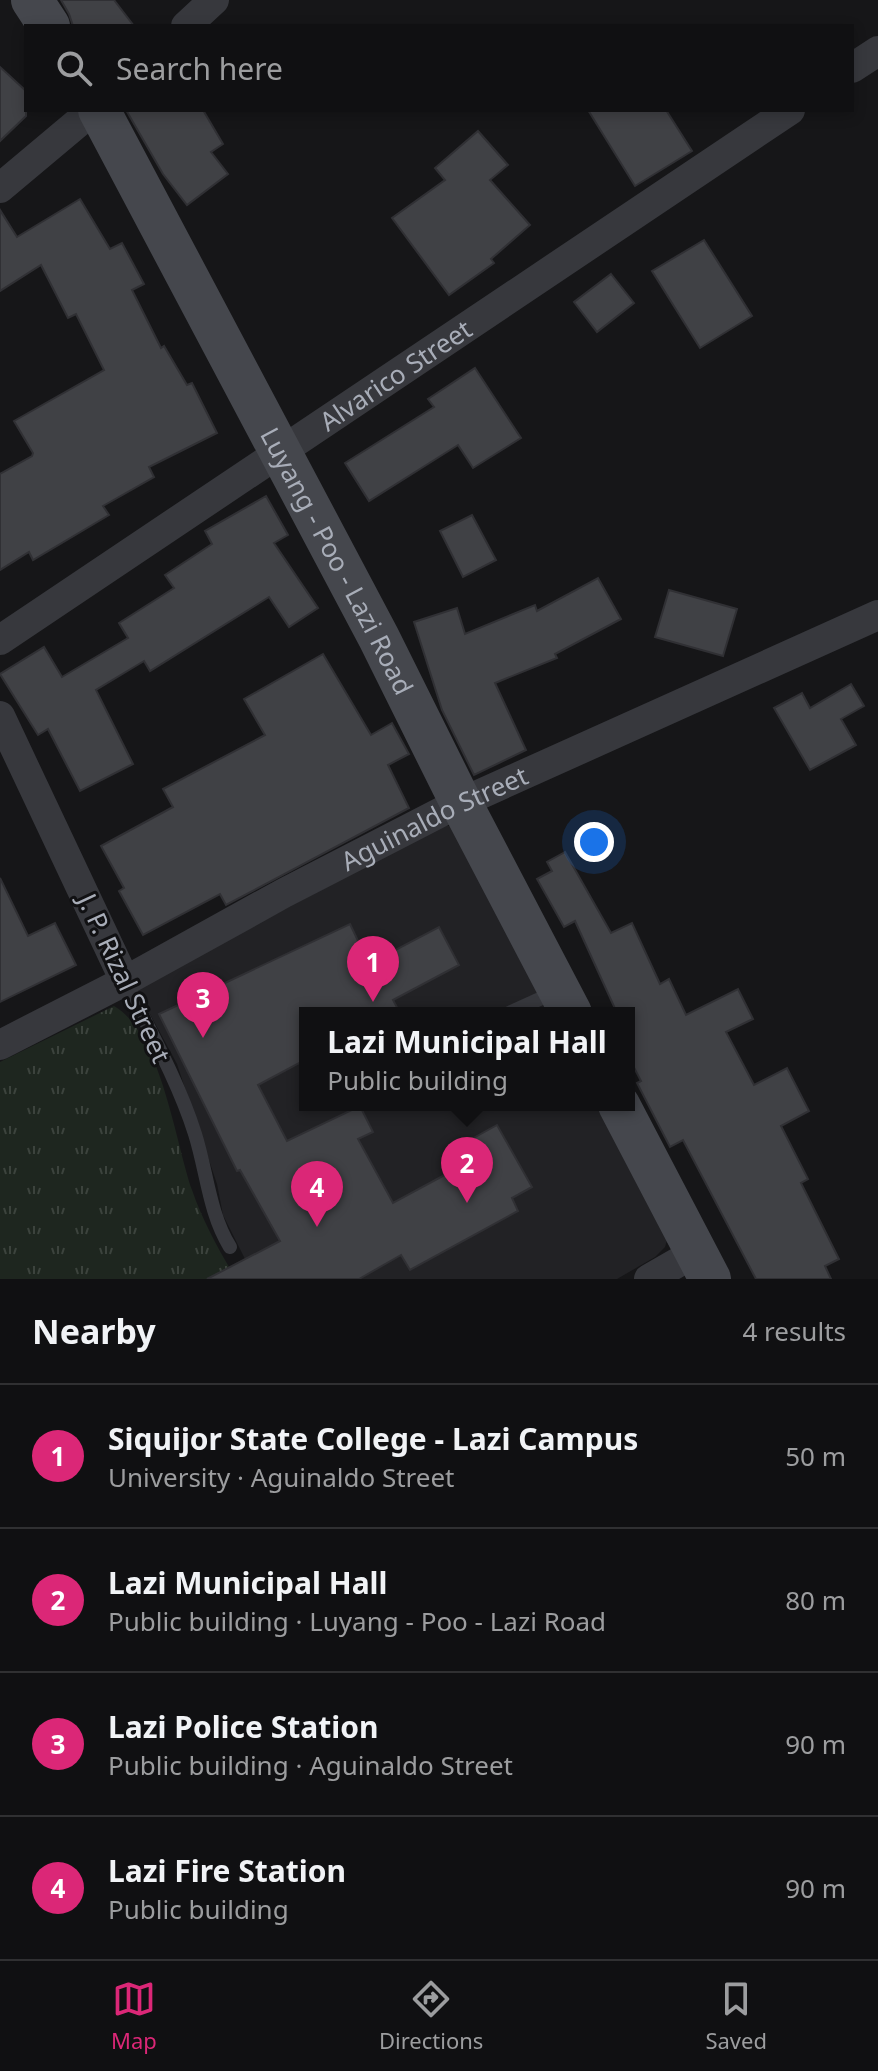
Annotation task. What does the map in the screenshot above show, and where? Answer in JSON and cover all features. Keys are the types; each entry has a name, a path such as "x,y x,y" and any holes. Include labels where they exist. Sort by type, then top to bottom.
{"main road":[{"path":"32,0 48,24"},
{"name":"Luyang - Poo - Lazi Road","path":"100,112 379,638 565,1002"},
{"path":"622,1111 703,1265"}],"street":[{"path":"188,24 214,0"},
{"path":"854,67 878,51"},
{"path":"0,188 91,112"},
{"name":"Alvarico Street","path":"0,640 787,112"},
{"name":"Aguinaldo Street","path":"0,1045 125,981 284,893 461,803 878,615"},
{"name":"J. P. Rizal Street","path":"0,716 125,981"},
{"path":"649,1279 703,1265"}],"lane":[{"name":"J. P. Rizal Street","path":"125,981 159,1047 195,1134 216,1217 230,1247"},
{"path":"540,1007 565,1002"}],"shaded area":[{"path":"444,825 455,827 548,1007 299,1007 299,1111 602,1111 668,1237 665,1247 655,1257 617,1279 236,1279 229,1268 245,1259 223,1215 217,1184 177,1064 136,988"}],"green space":[{"path":"114,1006 130,1020 144,1039 155,1063 196,1202 236,1279 0,1279 0,1062"}],"building":[{"path":"61,0 114,0 132,24 72,24"},
{"path":"0,67 24,89 26,116 0,141"},
{"path":"127,112 204,112 223,144 211,152 228,174 187,205 163,174"},
{"path":"589,112 667,112 692,151 635,186"},
{"path":"478,131 508,165 490,180 530,225 491,259 494,263 449,295 392,218 445,180 435,168"},
{"path":"80,199 110,249 122,243 144,284 132,290 161,348 164,346 187,385 192,383 217,433 149,467 154,477 103,506 109,515 33,560 29,552 0,570 0,474 33,453 14,421 104,370 76,314 68,318 41,265 0,291 0,210 17,237"},
{"path":"704,240 752,316 700,348 652,271"},
{"path":"611,274 634,303 597,332 574,302"},
{"path":"475,368 521,438 473,468 458,445 369,501 345,463 434,407 428,399"},
{"path":"266,496 288,535 274,543 318,608 289,627 269,597 150,671 144,661 96,690 133,764 80,791 48,729 38,735 0,674 44,647 62,677 128,638 119,623 174,588 165,575 212,544 205,531"},
{"path":"472,515 496,560 463,577 440,531"},
{"path":"598,578 621,619 555,654 557,658 495,683 526,750 474,775 442,710 414,622 457,608 465,634 535,605 537,611"},
{"path":"669,590 737,609 723,656 655,637"},
{"path":"323,654 371,735 392,723 409,754 388,765 409,808 226,905 220,894 143,935 119,891 124,888 101,846 173,807 163,789 265,735 244,699"},
{"path":"851,684 864,706 841,719 856,745 810,770 774,708 802,693 810,708"},
{"path":"565,852 611,933 632,923 660,984 669,979 686,1015 738,989 753,1019 726,1032 754,1085 787,1068 809,1111 781,1126 808,1179 801,1183 839,1259 825,1266 831,1279 756,1279 683,1140 670,1147 637,1083 641,1081 635,1070 635,1007 614,1007 575,921 564,927 537,879 552,871 547,862"},
{"path":"0,878 28,936 55,923 76,965 0,1002"},
{"path":"350,924 369,964 439,927 459,965 393,1000 397,1007 299,1007 299,1063 258,1085 287,1141 350,1111 362,1111 373,1132 358,1139 393,1203 452,1171 443,1155 497,1125 532,1187 512,1198 518,1211 410,1270 401,1255 359,1279 207,1279 280,1241 240,1170 237,1171 159,1014"}],"place":[{"name":"Siquijor State College - Lazi Campus","path":"373,1002"},
{"name":"Lazi Police Station","path":"203,1038"},
{"name":"Lazi Municipal Hall","path":"467,1203"},
{"name":"Lazi Fire Station","path":"317,1227"}]}
